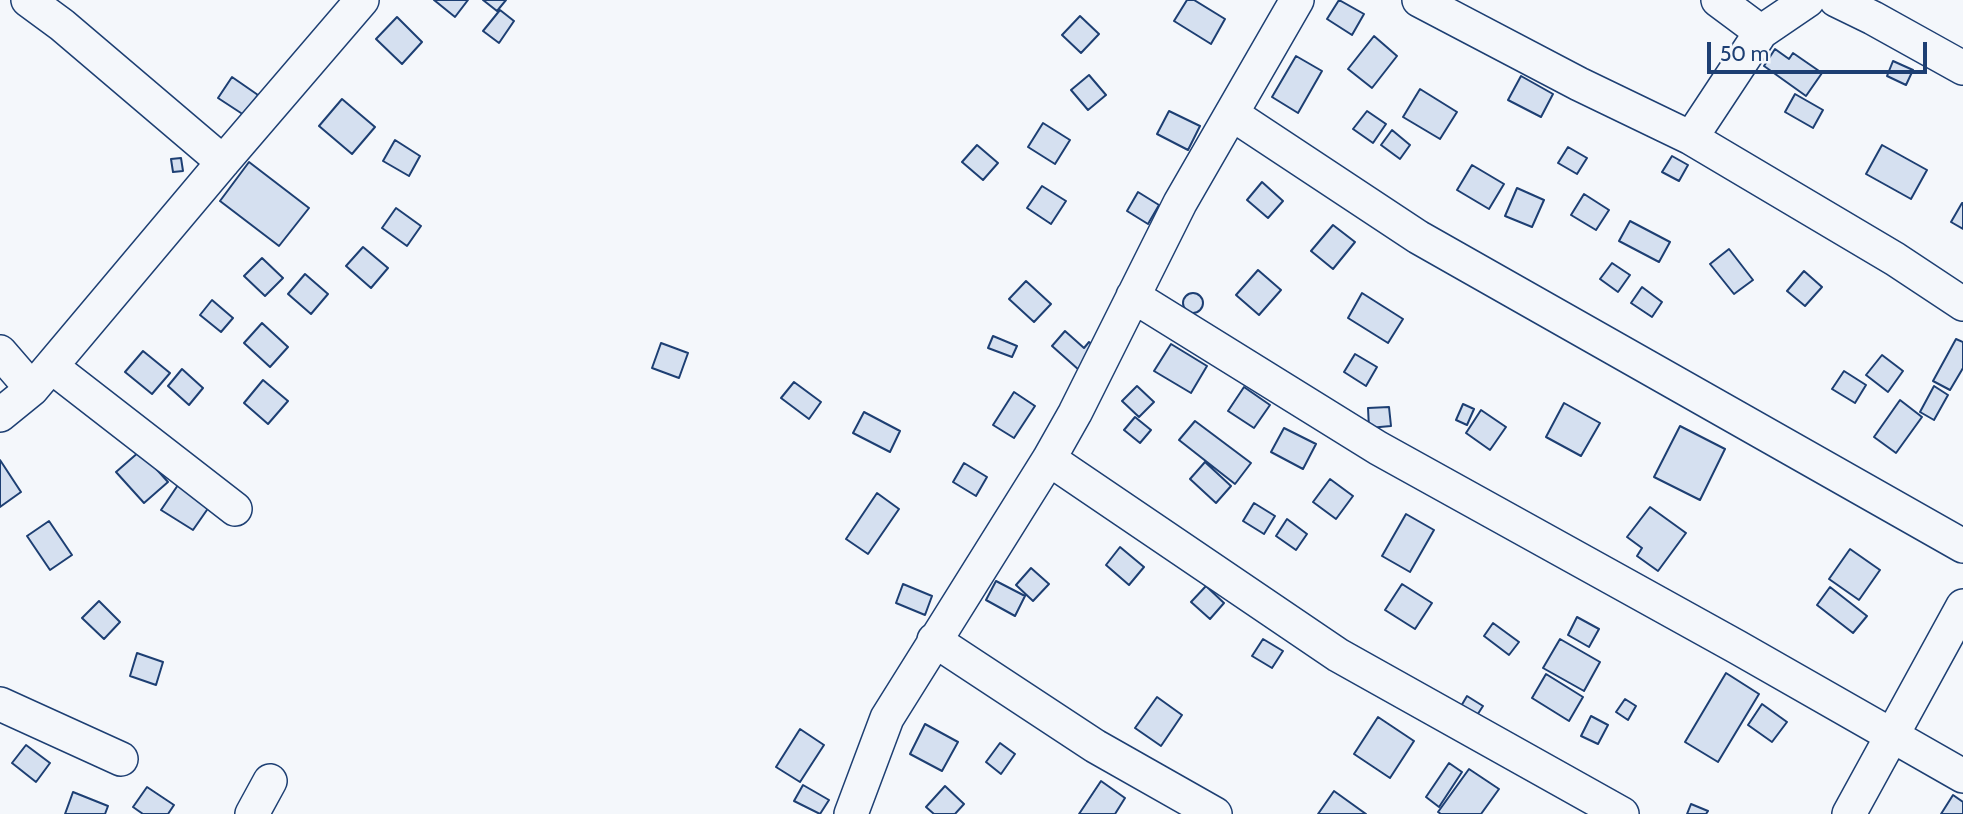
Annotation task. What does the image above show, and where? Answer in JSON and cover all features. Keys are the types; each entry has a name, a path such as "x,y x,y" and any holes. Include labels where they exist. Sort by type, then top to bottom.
{"street":[{"path":"28,0 62,25 223,162"},
{"path":"0,415 42,378 362,0"},
{"path":"851,814 887,718 1049,459 1082,400 1180,203 1297,0"},
{"path":"1419,0 1579,84 1691,138 1895,259 1963,304"},
{"path":"1718,0 1761,32"},
{"path":"1691,138 1761,32 1808,0"},
{"path":"1836,0 1963,68"},
{"path":"1231,114 1418,237 1963,546"},
{"path":"1133,296 1378,448 1963,776"},
{"path":"0,352 235,509"},
{"path":"1049,459 1338,655 1622,814"},
{"path":"1849,814 1963,606"},
{"path":"934,640 1095,746 1215,814"},
{"path":"0,704 121,759"},
{"path":"252,814 271,782"}],"building":[{"path":"434,0 468,0 455,17"},
{"path":"483,0 506,0 497,11"},
{"path":"1187,0 1194,0 1225,19 1211,44 1174,21"},
{"path":"1339,0 1364,14 1352,35 1327,19"},
{"path":"500,10 514,21 499,43 483,31"},
{"path":"1080,16 1099,34 1081,53 1062,35"},
{"path":"397,17 422,42 402,64 376,39"},
{"path":"1374,36 1397,56 1372,88 1348,69"},
{"path":"1775,49 1789,59 1793,53 1822,73 1806,96 1764,66"},
{"path":"1296,56 1322,71 1298,113 1272,97"},
{"path":"1893,61 1913,70 1906,85 1887,76"},
{"path":"1089,75 1106,95 1088,110 1071,90"},
{"path":"1521,76 1553,94 1541,117 1508,100"},
{"path":"232,77 258,95 244,115 218,98"},
{"path":"1420,89 1457,112 1440,139 1403,117"},
{"path":"1795,94 1823,110 1813,128 1785,112"},
{"path":"342,99 375,127 352,154 319,126"},
{"path":"1169,111 1200,126 1188,150 1157,134"},
{"path":"1367,111 1386,124 1373,143 1353,129"},
{"path":"1043,123 1070,140 1055,164 1028,147"},
{"path":"1392,130 1410,145 1400,159 1381,145"},
{"path":"395,140 420,156 409,176 383,161"},
{"path":"977,145 998,163 983,180 962,162"},
{"path":"1882,145 1927,170 1911,199 1866,174"},
{"path":"1568,147 1587,158 1577,174 1558,163"},
{"path":"1672,156 1688,165 1679,181 1662,172"},
{"path":"181,158 183,171 173,172 171,159"},
{"path":"249,162 309,208 279,246 220,201"},
{"path":"1472,165 1504,184 1489,209 1457,190"},
{"path":"1262,182 1283,201 1268,218 1247,200"},
{"path":"1042,186 1066,201 1051,224 1027,208"},
{"path":"1517,188 1544,200 1532,227 1505,216"},
{"path":"1138,192 1159,205 1148,224 1127,211"},
{"path":"1584,194 1609,210 1596,230 1571,215"},
{"path":"1963,203 1963,229 1951,222"},
{"path":"396,208 421,226 407,246 382,228"},
{"path":"1630,221 1670,242 1659,262 1619,241"},
{"path":"1333,225 1355,242 1333,269 1311,251"},
{"path":"363,247 388,268 371,288 346,266"},
{"path":"1729,249 1753,280 1734,294 1710,264"},
{"path":"262,258 283,278 265,296 244,276"},
{"path":"1612,263 1630,275 1618,292 1600,279"},
{"path":"1258,270 1281,290 1259,315 1236,295"},
{"path":"1804,271 1822,287 1805,306 1787,291"},
{"path":"305,274 328,294 311,314 288,294"},
{"path":"1026,281 1051,304 1034,322 1009,299"},
{"path":"1642,287 1662,302 1652,317 1631,303"},
{"path":"1189,293 1197,293 1203,303 1197,313 1189,313 1183,307 1183,299"},
{"path":"1362,293 1403,319 1388,343 1348,318"},
{"path":"212,300 233,318 221,332 200,315"},
{"path":"262,323 288,347 270,367 244,343"},
{"path":"1065,331 1084,348 1089,342 1098,349 1079,370 1052,346"},
{"path":"993,336 1017,346 1012,357 988,348"},
{"path":"1956,339 1963,342 1963,368 1950,390 1933,381"},
{"path":"661,343 688,353 679,378 652,368"},
{"path":"1171,344 1207,366 1191,393 1154,371"},
{"path":"143,351 170,373 152,394 125,372"},
{"path":"1355,354 1377,367 1366,386 1344,372"},
{"path":"1882,355 1903,371 1888,392 1866,375"},
{"path":"182,369 203,388 189,405 168,386"},
{"path":"1844,371 1866,385 1855,403 1832,389"},
{"path":"263,380 288,401 268,424 244,403"},
{"path":"794,382 821,402 809,419 781,398"},
{"path":"1137,386 1154,402 1139,417 1122,401"},
{"path":"1934,386 1948,395 1934,420 1920,412"},
{"path":"1244,387 1270,405 1254,428 1228,411"},
{"path":"1014,392 1035,406 1014,438 993,425"},
{"path":"1900,400 1922,417 1896,453 1874,437"},
{"path":"1564,403 1600,423 1581,456 1546,437"},
{"path":"1463,404 1474,409 1467,425 1456,420"},
{"path":"1389,407 1391,426 1369,428 1368,408"},
{"path":"1481,410 1506,427 1490,450 1466,433"},
{"path":"864,412 900,431 890,452 853,433"},
{"path":"1135,417 1151,430 1140,443 1124,430"},
{"path":"1195,421 1251,463 1235,484 1179,440"},
{"path":"1680,426 1725,449 1700,500 1654,477"},
{"path":"1284,428 1316,444 1303,469 1271,452"},
{"path":"140,451 168,482 144,503 116,472"},
{"path":"0,460 21,492 0,507"},
{"path":"1205,462 1231,486 1216,503 1190,479"},
{"path":"964,463 987,477 976,496 953,482"},
{"path":"1330,479 1353,496 1336,519 1313,502"},
{"path":"178,485 209,507 193,530 161,510"},
{"path":"877,493 899,509 868,554 846,539"},
{"path":"1254,503 1275,516 1264,534 1243,521"},
{"path":"1650,507 1686,533 1658,571 1637,556 1642,548 1627,537"},
{"path":"1406,514 1434,530 1410,572 1382,556"},
{"path":"1287,519 1307,534 1296,550 1276,536"},
{"path":"49,521 72,555 50,570 27,536"},
{"path":"1120,547 1144,567 1129,585 1106,565"},
{"path":"1850,549 1880,570 1859,600 1829,579"},
{"path":"1031,568 1049,584 1033,601 1016,585"},
{"path":"996,581 1025,596 1015,616 986,600"},
{"path":"903,584 932,596 925,615 896,603"},
{"path":"1402,584 1432,603 1415,629 1385,610"},
{"path":"1206,586 1224,603 1210,619 1191,602"},
{"path":"1830,587 1867,616 1853,633 1817,605"},
{"path":"99,601 120,622 104,639 82,618"},
{"path":"1577,617 1599,629 1589,647 1568,635"},
{"path":"1493,623 1519,642 1509,655 1484,636"},
{"path":"1263,639 1283,651 1272,668 1252,656"},
{"path":"1560,639 1600,662 1584,691 1543,668"},
{"path":"137,653 163,662 156,685 130,676"},
{"path":"1726,673 1759,694 1718,762 1685,742"},
{"path":"1546,674 1583,697 1569,721 1532,698"},
{"path":"1467,696 1483,706 1472,723 1457,713"},
{"path":"1157,697 1182,715 1161,746 1135,728"},
{"path":"1625,699 1636,706 1628,720 1616,712"},
{"path":"1762,704 1787,722 1772,742 1748,725"},
{"path":"1591,716 1608,725 1598,744 1581,736"},
{"path":"1378,717 1414,741 1390,778 1354,754"},
{"path":"925,724 958,742 942,771 910,754"},
{"path":"800,729 824,745 800,782 776,767"},
{"path":"1000,743 1015,754 1001,774 986,762"},
{"path":"26,745 50,763 36,782 12,763"},
{"path":"1449,763 1462,772 1439,807 1426,797"},
{"path":"1469,769 1499,789 1481,814 1438,812"},
{"path":"1101,781 1125,798 1115,814 1079,814"},
{"path":"803,785 829,800 820,814 794,801"},
{"path":"945,786 964,804 955,814 934,814 926,807"},
{"path":"147,787 174,805 168,814 143,814 133,807"},
{"path":"1334,791 1366,814 1318,814"},
{"path":"73,792 108,806 105,814 65,814"},
{"path":"1953,795 1963,802 1963,814 1941,814"},
{"path":"1691,804 1708,811 1706,814 1687,814"}]}
